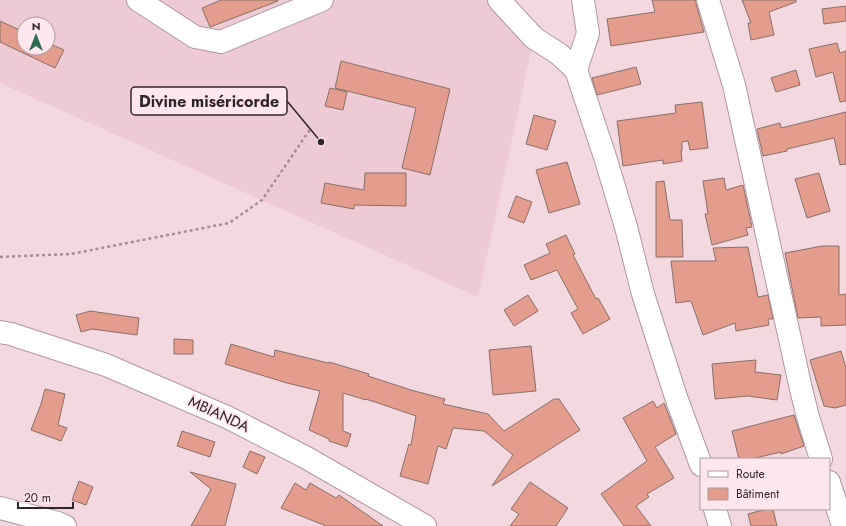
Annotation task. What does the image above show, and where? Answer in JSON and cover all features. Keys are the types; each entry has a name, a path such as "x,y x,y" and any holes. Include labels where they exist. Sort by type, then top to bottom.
{"street":[{"path":"138,0 195,37 221,42 322,0"},
{"path":"499,0 534,38 559,54 576,70 606,160 626,227 643,294 676,397 700,462"},
{"path":"576,70 588,33 583,0"},
{"path":"708,0 734,85 803,396 821,458"},
{"name":"MBIANDA","path":"0,332 11,334 106,365 227,417 305,458 425,526"},
{"path":"830,485 843,526"},
{"path":"0,508 65,526"},
{"path":"715,510 720,526"}],"path":[{"path":"0,257 71,254 229,223 262,200 311,128"}],"shaded area":[{"path":"0,0 499,0 534,38 478,297 0,83"}],"building":[{"path":"221,0 278,1 210,27 202,8"},
{"path":"652,0 696,0 704,32 611,46 607,19 655,12"},
{"path":"742,0 796,0 796,2 769,12 774,35 751,40 748,23 751,23"},
{"path":"846,6 846,21 824,24 822,9"},
{"path":"0,21 16,28 16,50 0,42"},
{"path":"837,43 840,53 846,51 846,101 840,102 833,72 816,77 809,49"},
{"path":"56,46 64,50 55,68 30,56 56,56"},
{"path":"341,61 450,89 430,175 402,168 416,108 335,88"},
{"path":"636,67 641,84 597,95 592,78"},
{"path":"796,70 800,85 776,92 771,78"},
{"path":"330,88 347,92 343,110 325,106"},
{"path":"702,102 708,148 690,150 688,141 682,142 682,161 663,164 663,160 623,166 617,121 676,113 675,105"},
{"path":"846,112 846,164 840,165 834,138 763,156 757,129 780,123 781,128"},
{"path":"534,115 556,121 547,150 526,144"},
{"path":"567,162 580,204 549,213 536,170"},
{"path":"365,173 406,173 406,206 354,205 354,209 321,203 325,183 364,190"},
{"path":"819,173 830,211 807,218 795,179"},
{"path":"724,178 726,190 743,185 752,227 746,228 748,235 712,245 705,214 708,214 703,181"},
{"path":"664,181 670,220 682,220 683,257 656,257 656,182"},
{"path":"516,196 532,202 524,223 508,217"},
{"path":"566,235 575,254 573,255 596,299 598,298 610,319 583,334 571,313 578,309 557,270 531,280 524,265 550,253 546,244"},
{"path":"822,246 839,246 839,295 846,294 846,325 821,326 821,317 798,318 785,253"},
{"path":"748,247 758,297 768,295 773,319 768,319 769,325 736,331 735,323 703,335 691,301 676,303 671,261 716,261 713,248"},
{"path":"528,295 538,311 514,326 504,310"},
{"path":"90,311 139,318 137,335 92,329 81,332 76,315"},
{"path":"174,339 193,340 193,354 174,354"},
{"path":"231,344 274,357 275,350 329,362 369,374 368,376 445,399 443,404 488,414 504,431 554,399 559,399 580,430 492,486 513,455 484,431 453,428 446,449 438,446 428,484 400,476 409,444 411,445 416,416 343,393 343,431 351,434 347,447 329,441 329,439 309,430 320,391 287,383 225,364"},
{"path":"531,346 536,391 493,395 489,350"},
{"path":"841,351 846,368 846,405 835,408 824,406 810,360"},
{"path":"756,360 755,372 781,375 777,400 748,396 715,399 712,364"},
{"path":"45,389 65,394 58,425 67,428 61,441 31,430"},
{"path":"653,401 657,408 664,403 676,434 655,447 674,478 647,494 649,497 636,506 651,526 624,526 601,494 647,461 623,418"},
{"path":"794,415 804,446 781,454 781,452 755,458 739,458 732,431"},
{"path":"182,431 215,442 210,457 177,446"},
{"path":"250,451 265,457 257,474 243,467"},
{"path":"190,472 236,484 225,526 191,526 211,489"},
{"path":"79,481 93,487 86,505 72,500"},
{"path":"530,482 568,508 556,526 510,526 519,514 511,509"},
{"path":"295,483 306,490 310,483 336,498 339,495 383,526 326,526 281,508"},
{"path":"763,510 773,510 777,526 751,526 748,514"}],"place":[{"name":"Divine miséricorde","path":"321,142"}]}
